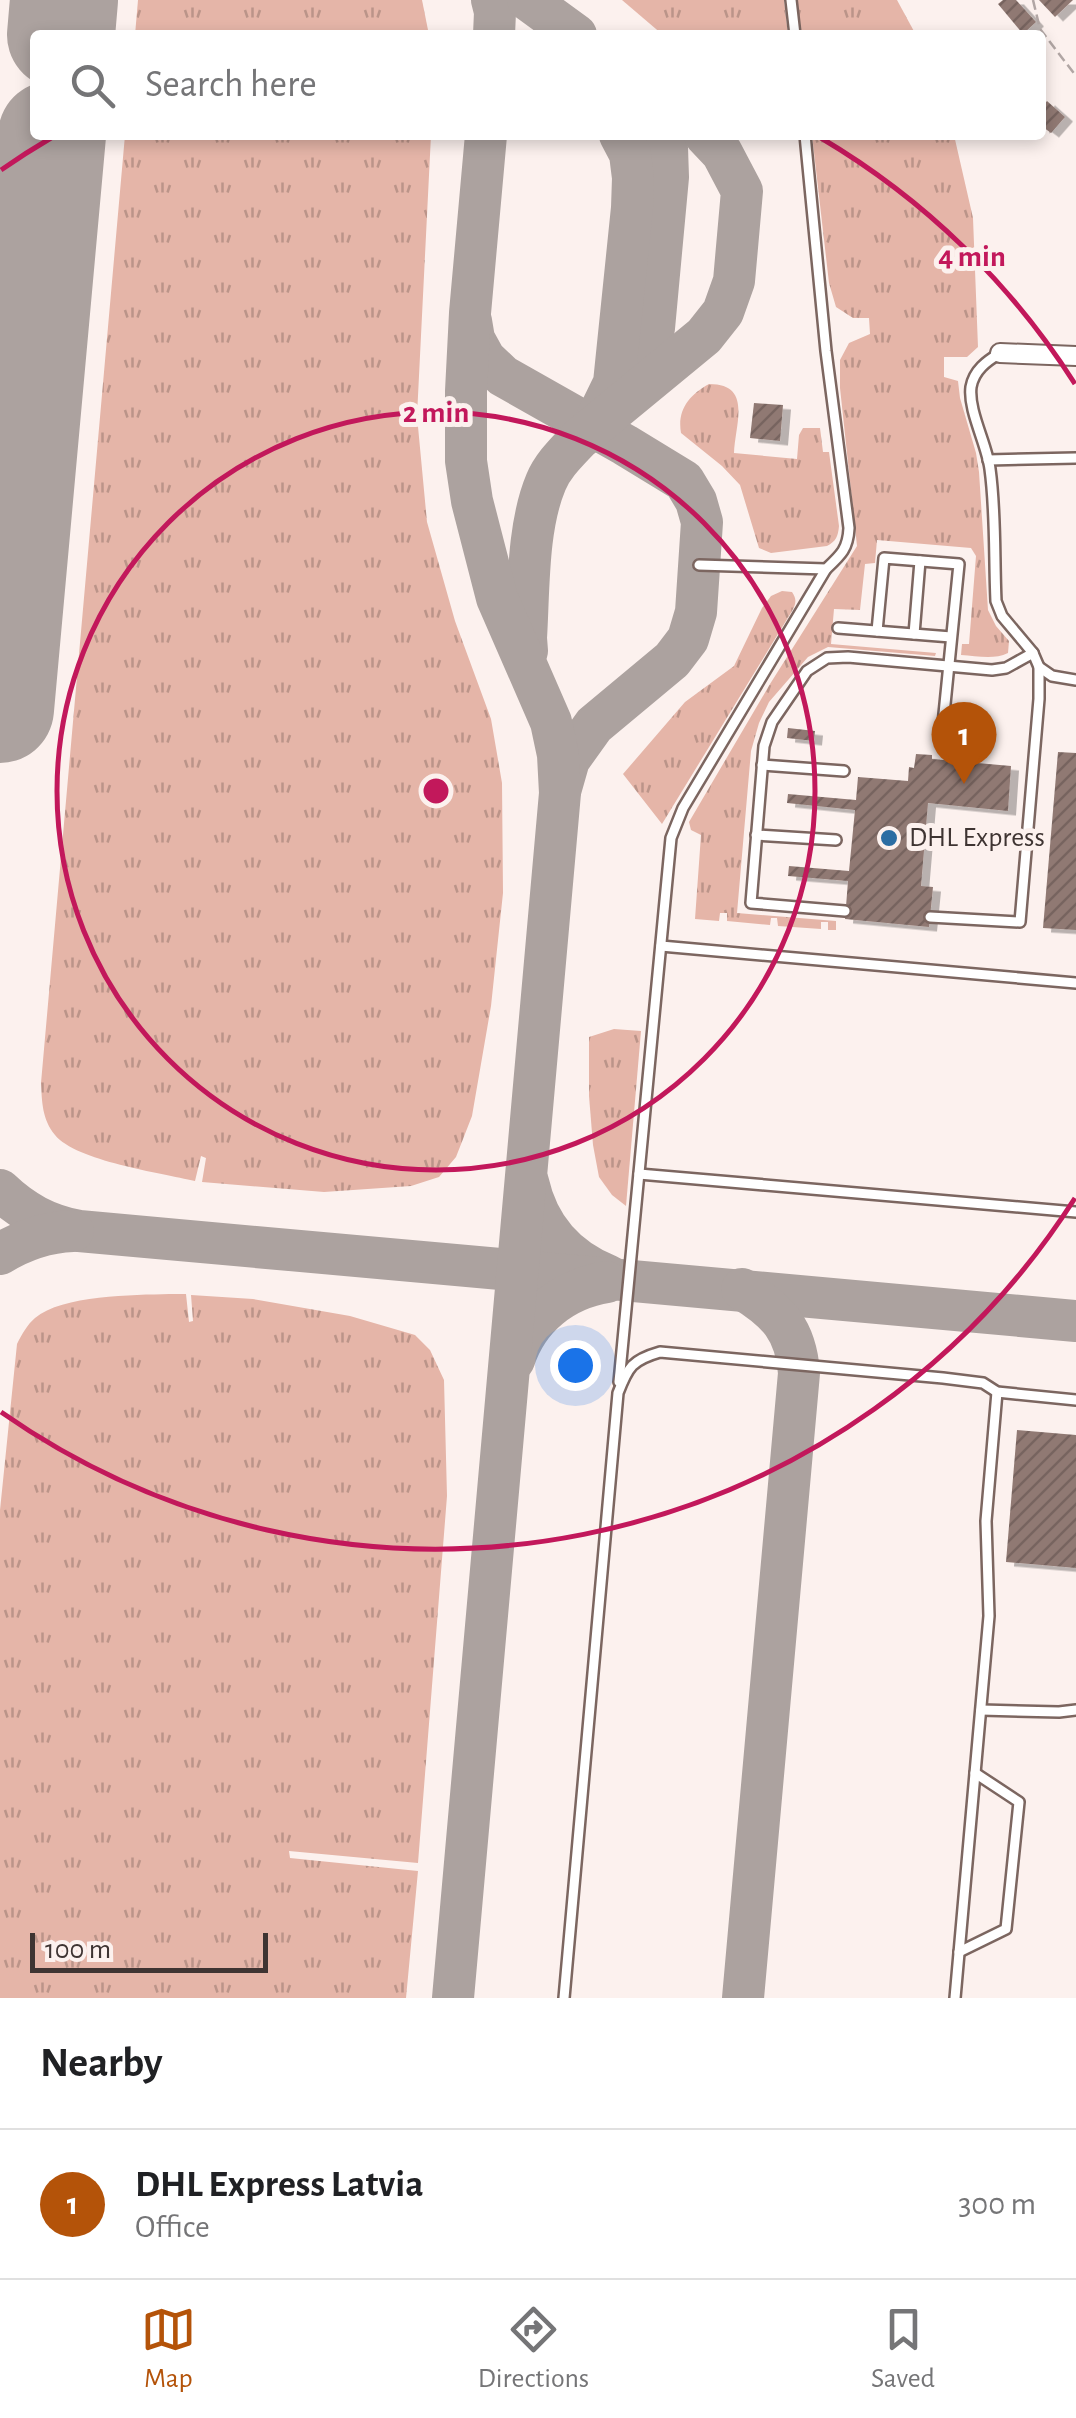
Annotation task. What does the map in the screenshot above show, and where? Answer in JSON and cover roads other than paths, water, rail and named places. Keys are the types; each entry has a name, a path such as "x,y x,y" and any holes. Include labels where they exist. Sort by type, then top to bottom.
{"street":[{"path":"1000,352 1076,356"}],"lane":[{"path":"791,0 794,30"},
{"path":"564,1998 671,838 677,821 826,569 848,542 805,140"},
{"path":"1000,352 984,364 971,387 988,460 996,601 1002,616 1040,667 1052,676 1076,680"},
{"path":"988,460 1076,458"},
{"path":"876,631 884,558 959,564 942,734"},
{"path":"914,634 920,561"},
{"path":"699,565 826,569"},
{"path":"838,628 952,637"},
{"path":"846,911 750,904 764,746 772,722 808,671 827,658 848,657 992,670 1006,668 1033,653"},
{"path":"930,917 1020,922 1040,667"},
{"path":"762,765 844,771"},
{"path":"756,834 836,840"},
{"path":"661,946 1076,983"},
{"path":"639,1174 1076,1212"},
{"path":"618,1393 628,1369 643,1357 660,1352 963,1380 982,1383 997,1392 1076,1400"},
{"path":"955,1998 989,1616 986,1521 997,1392"},
{"path":"981,1710 1076,1710"},
{"path":"959,1952 1006,1929 1019,1802 975,1773"}],"place":[{"name":"DHL Express Latvia","path":"964,784"},
{"name":"DHL Express","path":"889,838"}]}
